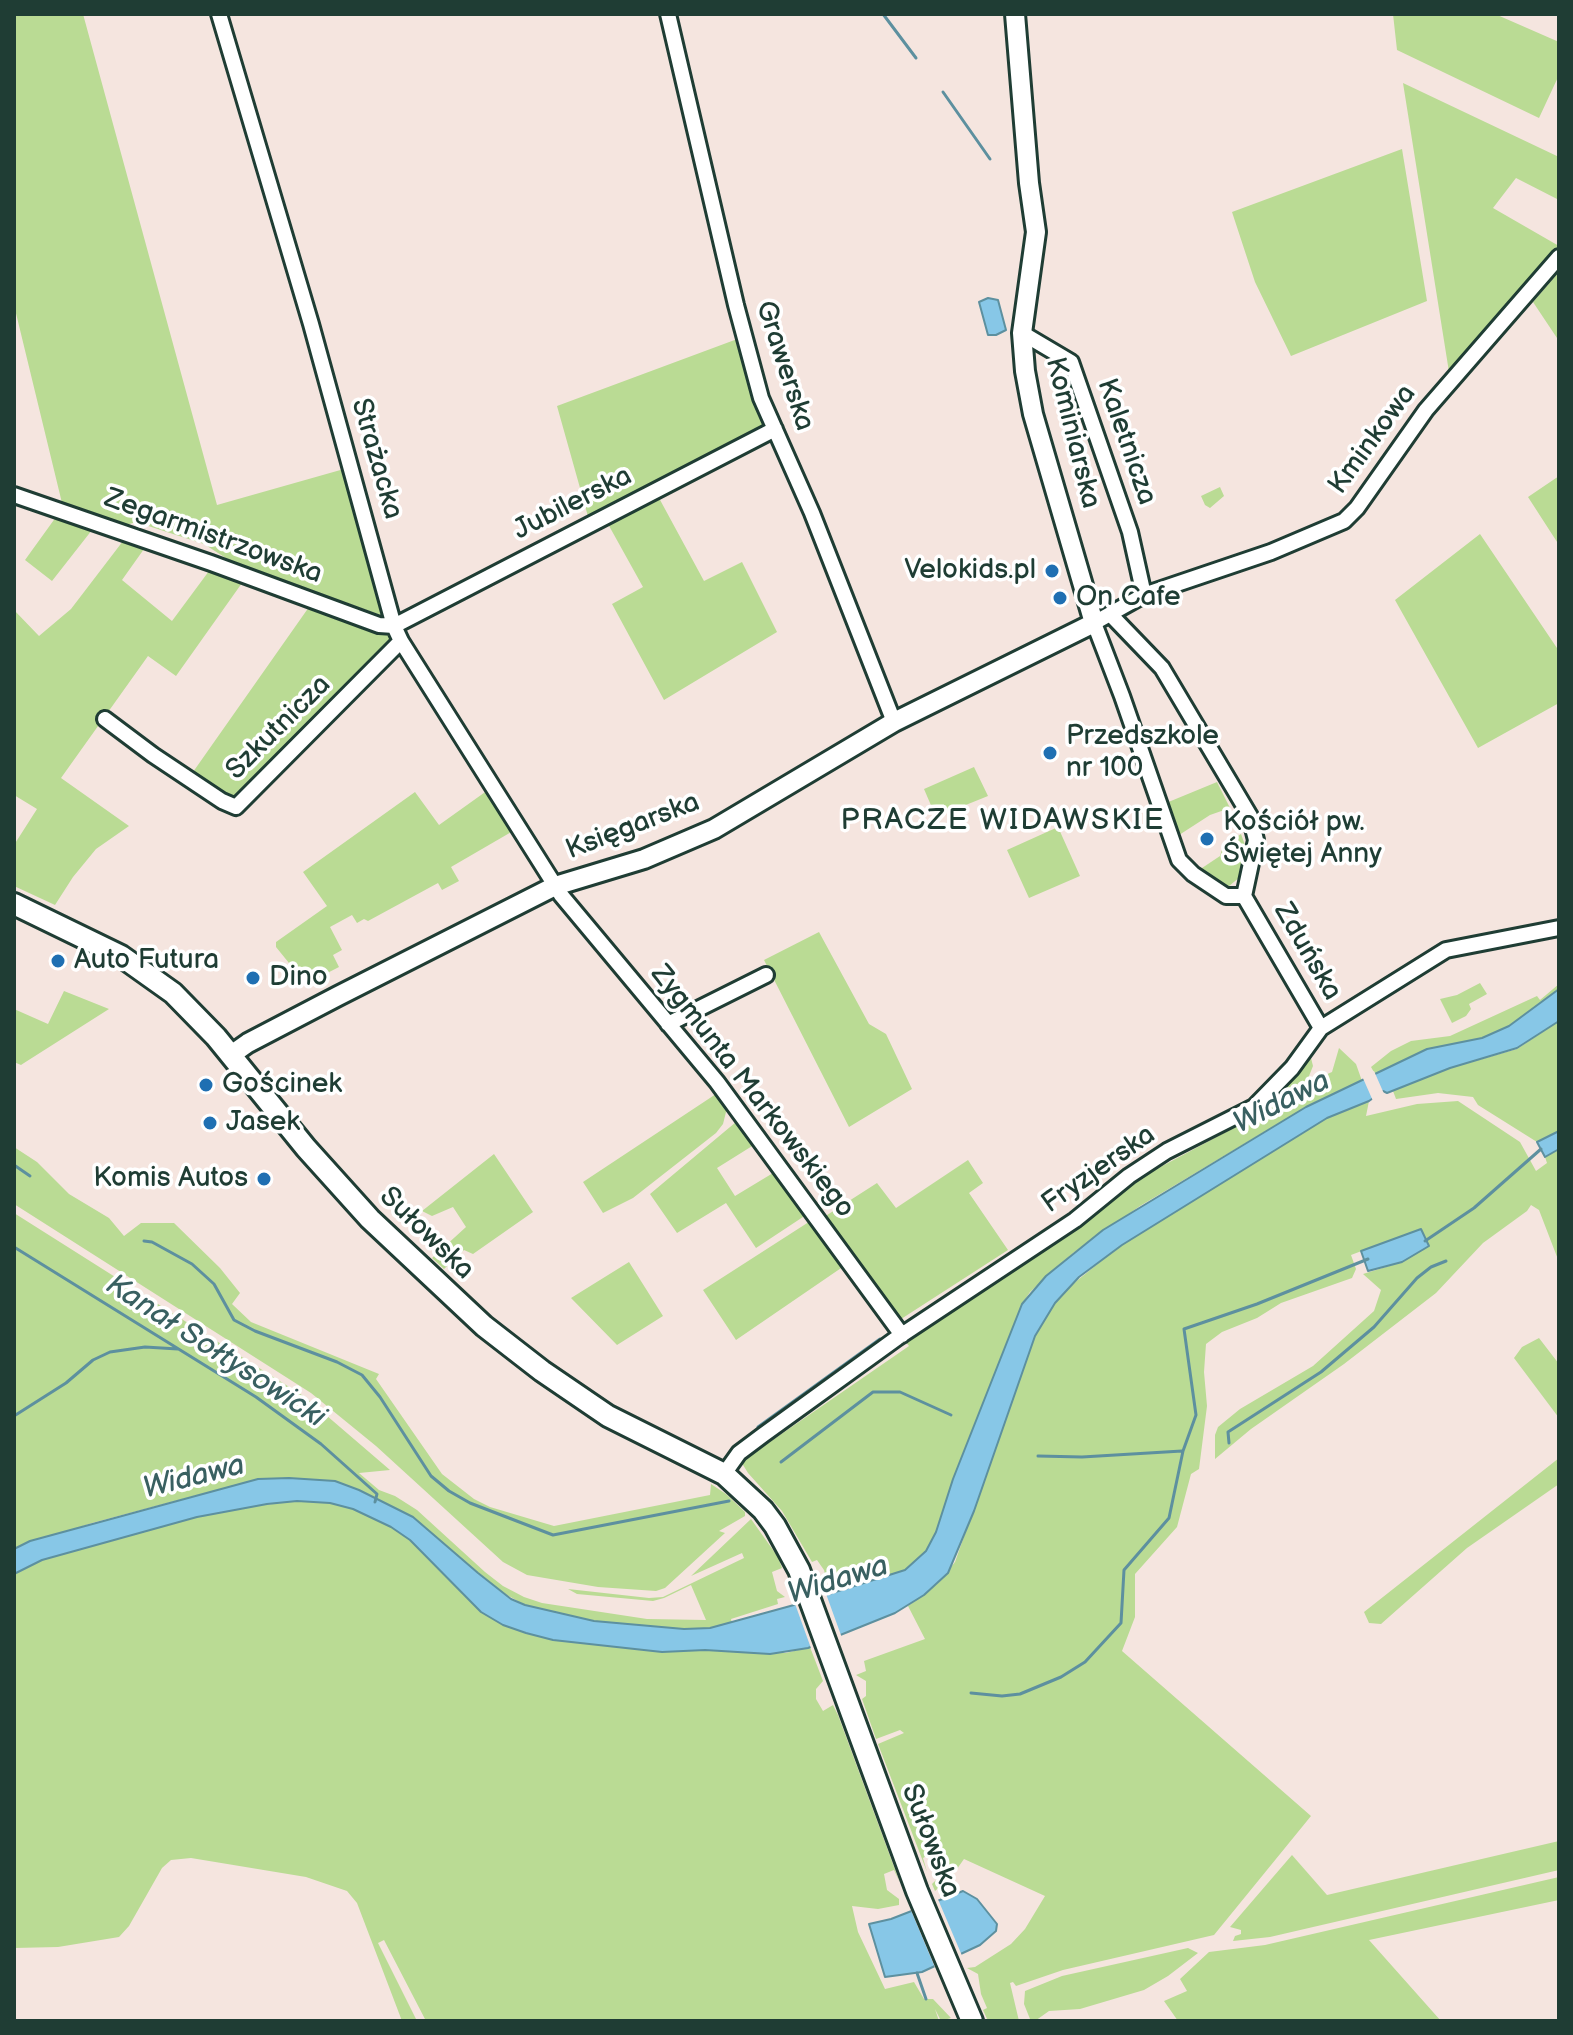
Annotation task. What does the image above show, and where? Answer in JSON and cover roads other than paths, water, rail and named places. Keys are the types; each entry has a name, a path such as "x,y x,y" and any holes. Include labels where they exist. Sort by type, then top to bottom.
{"main road":[{"name":"Sułowska","path":"14,904 104,946 146,972 191,1010 306,1148 370,1219 484,1326 608,1416 724,1474 754,1500 775,1526 807,1590 917,1891 972,2021"}],"street":[{"name":"Strażacka","path":"219,14 311,324 394,626 555,886"},
{"name":"Grawerska","path":"668,14 736,305 761,398 812,513 894,722"},
{"name":"Kominiarska","path":"1015,14 1036,232 1022,333 1025,371 1033,414 1102,619"},
{"name":"Kminkowa","path":"1102,619 1143,591 1271,552 1333,527 1349,517 1426,410 1559,257"},
{"name":"Kaletnicza","path":"1022,333 1071,362 1130,532 1143,591"},
{"name":"Jubilerska","path":"394,626 775,429"},
{"name":"Zegarmistrzowska","path":"14,495 379,625 394,626"},
{"name":"Księgarska","path":"231,1055 338,996 555,886 644,859 714,829 894,722 1102,619"},
{"path":"1102,619 1174,852 1193,874 1226,896 1244,896"},
{"name":"Zduńska","path":"1102,619 1116,623 1162,668 1250,816 1256,840 1244,896 1321,1028"},
{"name":"Szkutnicza","path":"105,719 153,755 236,807 401,641"},
{"name":"Zygmunta Markowskiego","path":"555,886 717,1082 902,1335"},
{"name":"Fryzjerska","path":"724,1474 745,1449 902,1335 1075,1220 1148,1162 1254,1107 1277,1086 1321,1028 1446,950 1559,928"},
{"path":"668,1024 766,975"}],"water":[{"path":"988,298 998,300 1006,330 996,335 988,335 979,302"},
{"path":"1559,989 1559,1021 1517,1048 1450,1068 1387,1093 1383,1091 1369,1101 1327,1118 1122,1245 1079,1277 1055,1303 1035,1336 974,1511 948,1573 924,1595 895,1613 808,1648 770,1654 705,1650 662,1652 553,1640 526,1633 503,1625 481,1612 410,1540 391,1527 353,1509 330,1503 297,1501 267,1504 197,1517 42,1560 14,1574 14,1549 30,1541 258,1479 289,1478 335,1481 359,1490 413,1517 511,1599 594,1621 684,1629 710,1628 905,1570 926,1551 936,1532 953,1479 1022,1304 1046,1276 1103,1230 1306,1107 1427,1049 1482,1038 1509,1026"},
{"path":"1559,1131 1559,1149 1545,1157 1537,1142"},
{"path":"1421,1229 1429,1246 1402,1262 1368,1271 1361,1251"},
{"path":"963,1891 977,1899 997,1924 996,1931 980,1945 922,1972 885,1977 869,1924 891,1919"}],"waterway":[{"path":"883,14 916,58"},
{"path":"943,92 990,159"},
{"path":"1425,1241 1474,1208 1541,1149"},
{"path":"14,1165 30,1176"},
{"path":"144,1241 152,1242 192,1264 214,1284 234,1320 362,1375 380,1397 431,1476 470,1503 553,1535 729,1501"},
{"name":"Kanał Sołtysowicki","path":"14,1247 256,1397 321,1444 377,1494 375,1502"},
{"path":"971,1693 1020,1694 1061,1677 1085,1662 1121,1623 1124,1570 1169,1518 1183,1451 1196,1415 1184,1329 1257,1304 1368,1259"},
{"path":"1229,1443 1228,1432 1321,1372 1374,1327 1417,1278 1431,1267 1446,1261"},
{"path":"758,1427 880,1339"},
{"path":"14,1416 66,1383 93,1360 110,1352 145,1347 178,1349"},
{"name":"Kanał Sołtysowicki","path":"781,1462 873,1392 900,1392 951,1415"},
{"path":"1038,1456 1082,1457 1182,1451"},
{"path":"917,1973 926,1999"}],"place":[{"name":"Velokids.pl","path":"1052,571"},
{"name":"On Cafe","path":"1060,598"},
{"name":"Przedszkole nr 100","path":"1050,753"},
{"name":"Kościół pw. Świętej Anny","path":"1207,839"},
{"name":"Auto Futura","path":"58,961"},
{"name":"Dino","path":"253,978"},
{"name":"Gościnek","path":"206,1085"},
{"name":"Jasek","path":"210,1123"},
{"name":"Komis Autos","path":"264,1179"}],"district":[{"name":"PRACZE WIDAWSKIE","path":"1003,821"}],"water label":[{"name":"Widawa","path":"1282,1103"},
{"name":"Widawa","path":"194,1478"},
{"name":"Widawa","path":"838,1581"}]}
